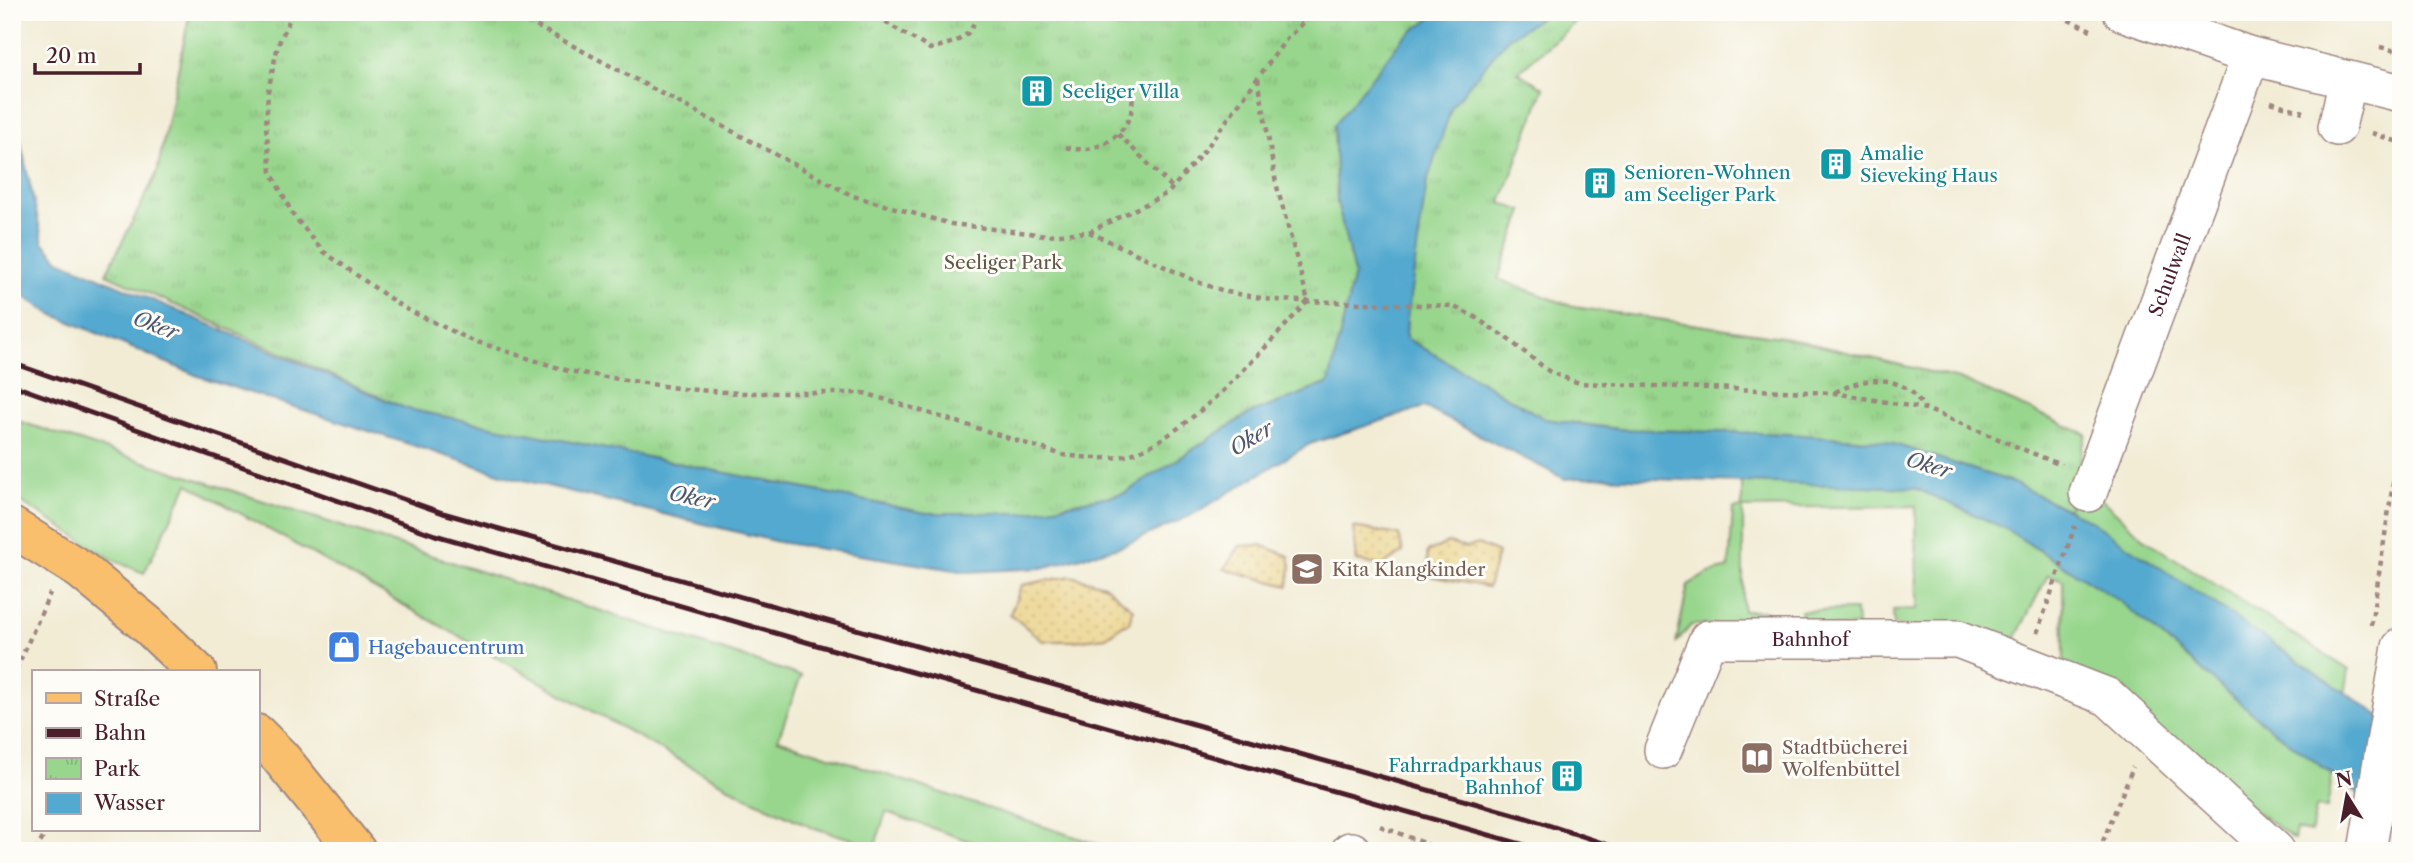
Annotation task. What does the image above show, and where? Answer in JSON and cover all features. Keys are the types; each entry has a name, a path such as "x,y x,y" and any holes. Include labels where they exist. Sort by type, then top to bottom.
{"main road":[{"path":"12,527 81,570 149,626 195,670"},
{"path":"259,736 280,757 356,851"}],"street":[{"path":"2122,12 2250,56 2401,93"},
{"name":"Schulwall","path":"2090,485 2250,56"},
{"path":"2337,127 2348,80"},
{"name":"Bahnhof","path":"1663,750 1708,639 1958,639 2108,697 2276,851"},
{"path":"2370,837 2392,697 2385,641"}],"path":[{"path":"293,12 278,45 268,91 266,127 271,172 293,215 324,252 402,307 471,341 568,371 683,389 739,393 864,393 1063,455 1093,458 1127,456 1171,435 1241,373 1308,301"},
{"path":"510,12 853,196 951,224 1046,235 1089,232 1168,193 1205,150 1287,38 1315,12"},
{"path":"869,12 930,49 963,39 975,24 976,12"},
{"path":"1258,78 1276,183 1308,301"},
{"path":"1066,147 1097,147 1118,134 1133,105 1132,85"},
{"path":"1118,134 1172,187"},
{"path":"1089,232 1200,283 1227,292 1272,300 1452,306 1509,340 1550,372 1579,383 1835,393 1926,409 2090,485 2026,664"},
{"path":"1835,393 1859,381 1884,380 1908,388 1926,409"},
{"path":"2385,641 2375,608 2401,432"},
{"path":"2392,495 2401,496"},
{"path":"12,679 65,560"},
{"path":"2099,851 2146,734"},
{"path":"1378,825 1445,851"},
{"path":"35,851 47,832"}],"green space":[{"name":"Seeliger Park","path":"190,12 1587,12 1518,72 1544,88 1501,203 1523,211 1498,279 1574,307 1788,338 1959,379 2086,434 2068,510 2009,481 1545,419 1406,338 1329,383 1247,415 1125,493 1024,513 926,513 407,409 106,274 157,173"},
{"path":"12,419 801,676 778,739 1118,851 998,851 886,812 875,846 811,827 708,776 188,484 144,573 113,560 12,496"},
{"path":"1742,447 2068,510 2074,486 2101,499 2146,540 2349,670 2327,808 2316,807 2311,832 2296,829 2294,839 2064,664 2063,580 2048,575 2013,643 1894,625 1893,610 1917,609 1916,506 1743,508 1743,611 1766,611 1766,625 1691,625 1676,643 1688,585 1709,573 1729,568 1733,509 1742,507"},
{"path":"1856,610 1857,626 1801,626 1801,611"}],"sand":[{"path":"1353,527 1399,535 1403,552 1382,566 1357,561"},
{"path":"1448,543 1466,548 1478,544 1498,553 1488,587 1429,576 1427,552"},
{"path":"1261,545 1289,556 1291,566 1288,586 1224,569 1240,546"},
{"path":"1071,576 1104,585 1133,609 1129,623 1106,637 1043,641 1010,614 1022,585"}],"water":[{"name":"Oker","path":"1439,12 1549,12 1507,39 1452,106 1427,182 1406,338 1545,419 1617,429 1791,434 1885,441 2009,481 2091,521 2401,730 2401,825 2271,729 2121,602 2004,528 1915,488 1596,477 1565,479 1424,407 1310,444 1190,516 1122,546 1042,568 967,572 778,542 511,477 198,376 52,314 12,289 12,105 43,242 59,260 407,409 926,513 1024,513 1125,493 1247,415 1329,383 1354,274 1337,202 1334,125 1403,38"}],"railway":[{"path":"12,363 443,513 1524,817 1627,851"},
{"path":"12,385 435,535 1546,851"}],"place":[{"name":"Seeliger Villa","path":"1037,91"},
{"name":"Amalie Sieveking Haus","path":"1836,164"},
{"name":"Senioren-Wohnen am Seeliger Park","path":"1600,183"},
{"name":"Kita Klangkinder","path":"1307,569"},
{"name":"Hagebaucentrum","path":"344,647"},
{"name":"Stadtbücherei Wolfenbüttel","path":"1757,758"},
{"name":"Fahrradparkhaus Bahnhof","path":"1567,776"}]}
